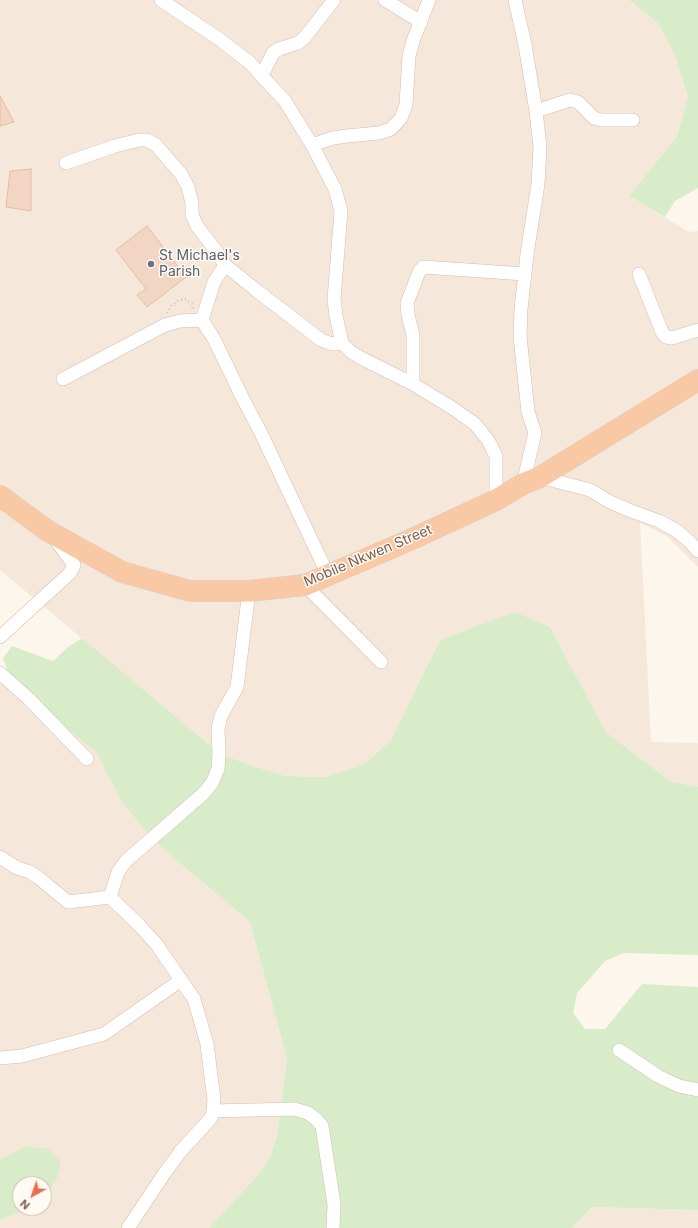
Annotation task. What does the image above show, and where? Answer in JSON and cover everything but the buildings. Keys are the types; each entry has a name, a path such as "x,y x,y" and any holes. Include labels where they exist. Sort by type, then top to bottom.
{"highway":[{"name":"Mobile Nkwen Street","path":"0,496 48,531 122,572 190,591 249,591 304,585 410,540 496,500 698,380"}],"street":[{"path":"161,0 220,39 249,62 285,101 312,144 335,189 341,211 334,298 342,343 351,352 414,384 476,424 488,440 496,456 496,500"},
{"path":"262,75 273,53 279,49 298,43 305,37 334,0"},
{"path":"385,0 421,22"},
{"path":"312,144 333,138 379,133 391,129 401,118 406,105 409,56 429,0"},
{"path":"515,0 525,45 536,111 540,147 538,184 525,274 520,336 528,412 535,433 532,480 590,490 610,502 659,521 677,531 698,551"},
{"path":"536,111 570,100 578,102 594,118 601,120 633,120"},
{"path":"66,163 115,146 139,140 147,140 156,145 181,174 188,187 192,203 192,215 197,226 225,265 322,340 329,344 342,343"},
{"path":"225,265 214,282 202,320 214,339 260,431 328,575"},
{"path":"414,384 413,335 408,315 407,303 418,272 423,267 525,274"},
{"path":"639,274 662,332 666,338 672,338 698,330"},
{"path":"63,379 165,324 180,321 202,320"},
{"path":"0,637 65,579 74,565 48,531"},
{"path":"304,585 381,662"},
{"path":"110,898 118,872 126,861 191,805 212,783 218,769 218,729 221,716 237,687 249,591"},
{"path":"0,674 29,699 87,759"},
{"path":"0,857 17,868 30,872 68,902 110,898 140,926 157,945 194,999 207,1044 214,1100 211,1118 180,1152 128,1228"},
{"path":"0,1058 22,1056 104,1034 181,980"},
{"path":"619,1050 658,1076 679,1086 698,1090"},
{"path":"213,1111 294,1109 308,1113 316,1119 322,1126 334,1204 333,1228"}],"shaded area":[{"path":"0,0 629,0 658,23 676,58 688,97 677,136 629,196 689,232 698,231 698,567 667,536 640,523 651,742 698,743 698,787 670,781 606,732 550,627 440,640 391,740 363,765 325,777 286,776 249,765 219,753 0,570","holes":["116,250 186,277 146,307 137,295 146,289"]},
{"path":"0,673 29,699 96,752 122,802 145,830 161,847 250,922 287,1059 277,1136 270,1157 259,1174 209,1228 0,1228 0,1220 12,1215 52,1216 52,1187 56,1181 25,1146 0,1160"},
{"path":"592,1207 698,1210 698,1228 572,1228"}],"green space":[{"path":"629,0 698,0 698,188 675,201 665,217 629,196 677,136 688,97 676,58 658,23"},
{"path":"515,612 550,627 606,732 670,781 698,787 698,955 624,953 605,961 577,993 573,1013 585,1029 605,1029 642,984 698,987 698,1210 592,1207 572,1228 209,1228 259,1174 270,1157 277,1136 287,1059 250,922 161,847 145,830 122,802 96,752 13,685 3,658 12,646 53,661 68,647 82,638 219,753 249,765 286,776 325,777 363,765 391,740 440,640"},
{"path":"25,1146 48,1149 61,1162 56,1181 52,1187 52,1176 12,1176 12,1215 0,1220 0,1160"}],"place":[{"name":"St Michael's Parish","path":"151,264"}]}
